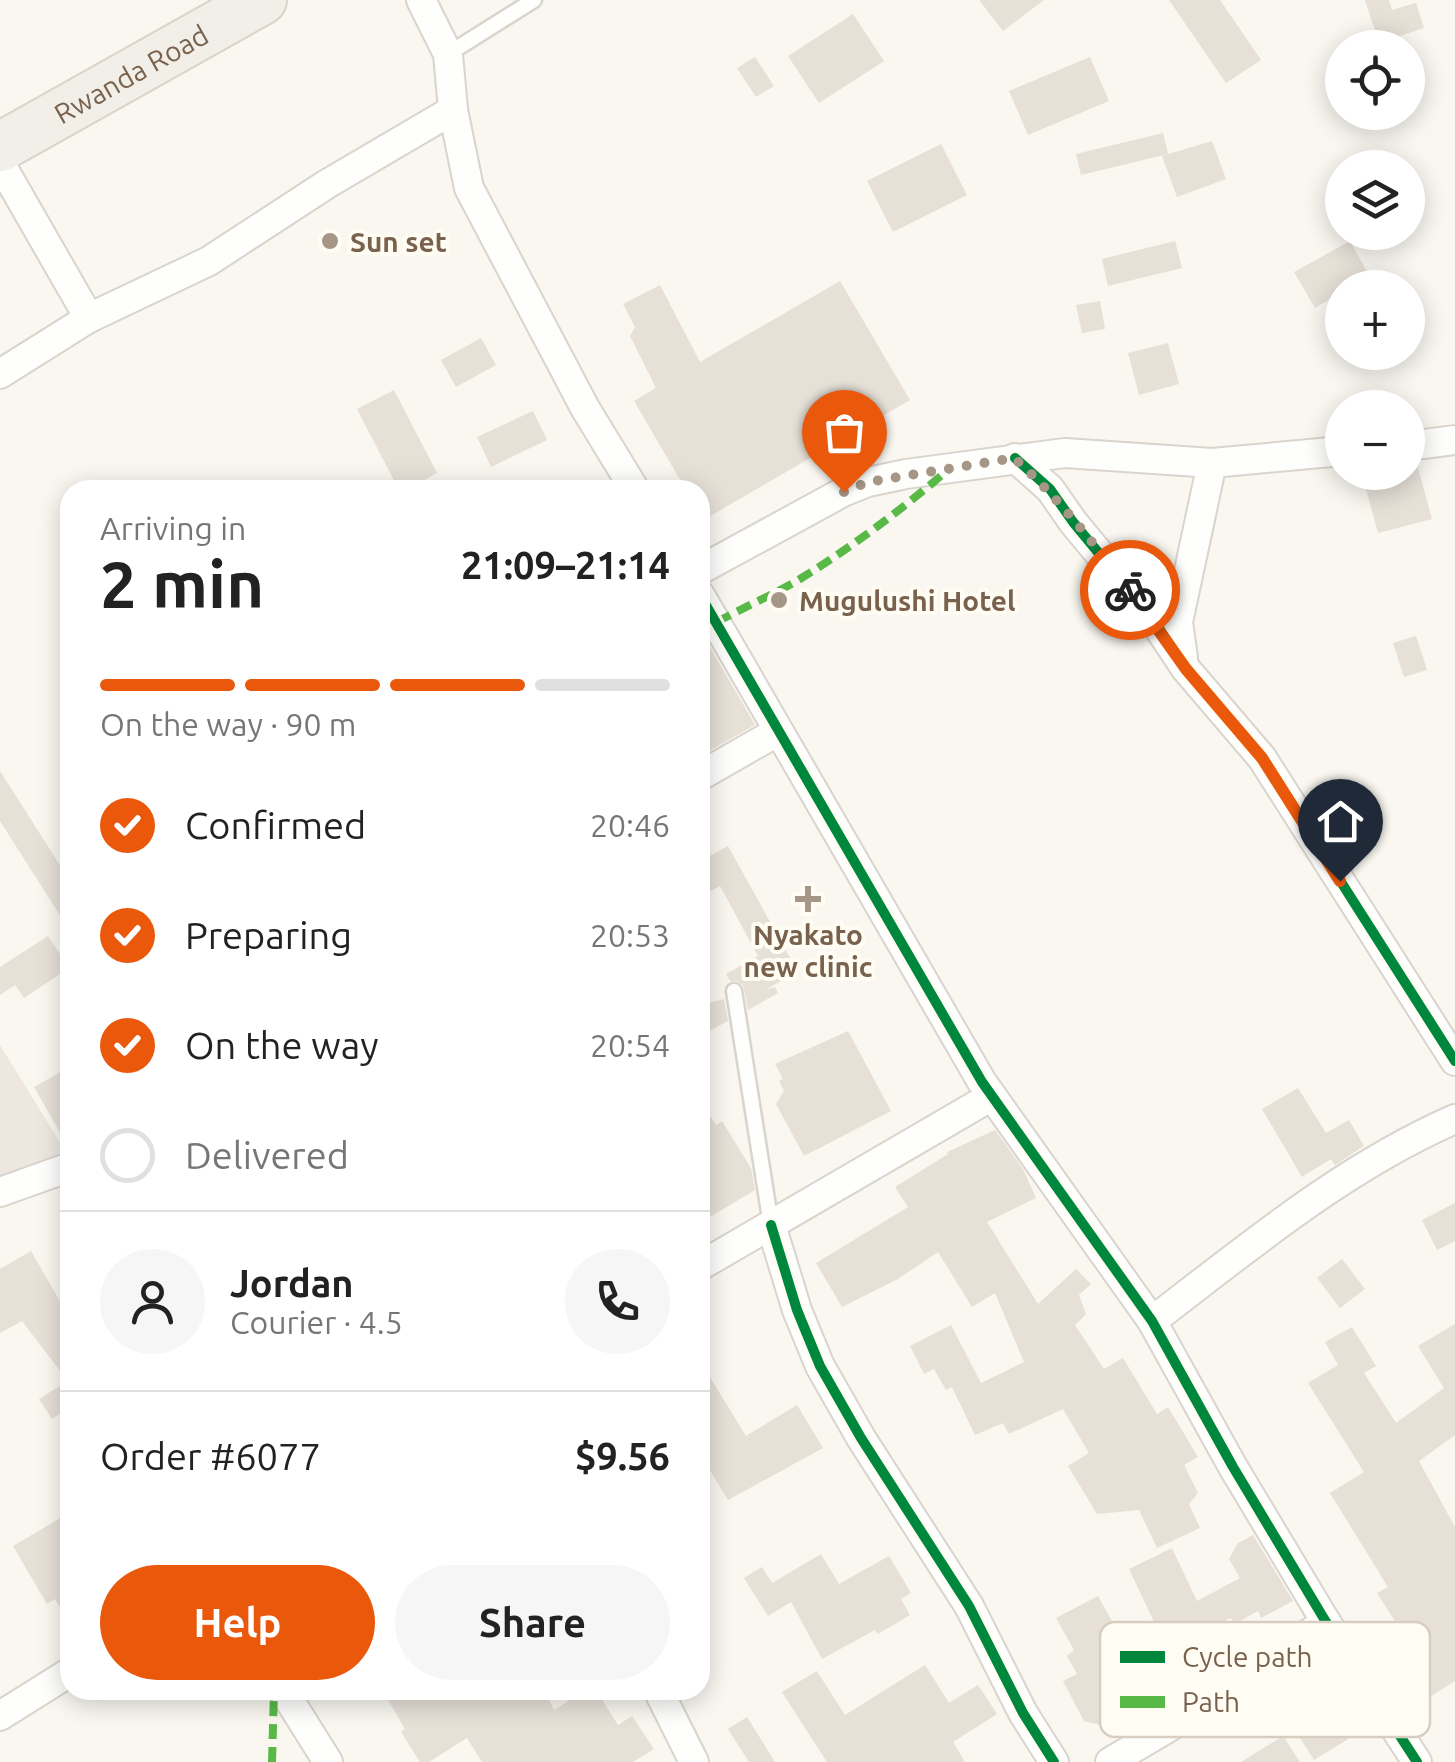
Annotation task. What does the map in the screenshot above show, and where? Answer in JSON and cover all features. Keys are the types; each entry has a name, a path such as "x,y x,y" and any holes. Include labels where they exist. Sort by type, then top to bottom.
{"highway":[{"name":"Rwanda Road","path":"0,148 262,0"}],"street":[{"path":"421,0 448,54 453,110 469,188 586,408 630,480"},
{"path":"0,374 89,318 209,261 327,184 453,110"},
{"path":"0,163 89,318"},
{"path":"1425,444 1455,440"},
{"path":"710,565 868,482 1014,458 1065,454 1212,464 1325,453"},
{"path":"1014,458 1050,489 1150,615 1186,669 1262,758 1455,1061"},
{"path":"1186,669 1178,622 1212,464"},
{"path":"710,613 992,1096 1152,1321 1232,1466 1326,1622"},
{"path":"710,770 777,732"},
{"path":"710,1260 992,1096"},
{"path":"1152,1321 1313,1198 1423,1133 1455,1119"},
{"path":"0,1192 60,1171"},
{"path":"771,1225 796,1310 820,1366 968,1606 1023,1713 1054,1762"},
{"path":"0,1716 60,1678"},
{"path":"289,1700 328,1762"},
{"path":"663,1700 694,1762"},
{"path":"1110,1762 1152,1737"},
{"path":"1401,1737 1417,1762"}],"lane":[{"path":"448,54 534,0"},
{"path":"734,991 771,1225"}],"shaded area":[{"path":"0,1045 60,1143 60,1158 0,1189"}],"building":[{"path":"979,0 1044,0 1003,31"},
{"path":"1169,0 1220,0 1261,60 1226,83"},
{"path":"1365,0 1389,0 1392,10 1416,3 1424,28 1375,30"},
{"path":"853,14 884,61 819,103 788,56"},
{"path":"755,57 774,86 756,97 737,68"},
{"path":"1090,57 1109,101 1028,135 1009,91"},
{"path":"1163,133 1168,154 1081,175 1076,154"},
{"path":"1212,141 1226,179 1177,197 1162,156"},
{"path":"941,144 967,195 893,232 867,181"},
{"path":"1175,241 1182,268 1108,286 1102,259"},
{"path":"1334,250 1355,250 1366,270 1325,270 1325,302 1315,308 1294,272"},
{"path":"840,281 910,400 710,516 710,480 680,480 634,401 656,388 630,336 635,327 623,304 660,285 700,362"},
{"path":"1100,301 1105,329 1082,333 1076,305"},
{"path":"481,338 496,365 456,387 441,360"},
{"path":"1168,343 1179,384 1139,395 1128,353"},
{"path":"394,390 437,473 424,480 394,480 357,409"},
{"path":"533,411 547,440 491,467 477,437"},
{"path":"1366,490 1424,490 1432,519 1378,533"},
{"path":"1416,636 1427,670 1404,677 1393,643"},
{"path":"710,647 755,725 710,750"},
{"path":"0,771 60,865 60,915 0,821"},
{"path":"728,846 798,972 766,989 775,987 778,993 748,1010 743,985 730,981 726,974 758,956 720,886 710,892 710,856"},
{"path":"48,936 60,954 60,974 24,998 15,985 0,995 0,967"},
{"path":"724,999 728,1021 710,1031 710,1002"},
{"path":"848,1031 891,1111 804,1156 776,1104 784,1091 775,1064"},
{"path":"60,1073 60,1132 34,1087"},
{"path":"1298,1088 1326,1133 1349,1120 1364,1146 1335,1165 1331,1159 1302,1177 1262,1109"},
{"path":"710,1116 716,1125 722,1121 751,1168 755,1190 710,1217"},
{"path":"995,1130 1023,1169 1036,1198 987,1222 1038,1304 1076,1269 1091,1284 1079,1295 1086,1314 1075,1325 1104,1369 1123,1358 1157,1414 1168,1407 1198,1457 1184,1465 1198,1493 1189,1504 1200,1528 1157,1548 1139,1510 1097,1514 1068,1466 1089,1453 1063,1409 1009,1434 1003,1423 975,1435 952,1387 946,1390 934,1369 924,1374 910,1346 951,1325 981,1383 1024,1362 995,1293 972,1307 938,1252 898,1279 842,1307 816,1263 908,1207 895,1187 947,1152"},
{"path":"1455,1203 1455,1241 1437,1250 1422,1220"},
{"path":"31,1251 60,1301 60,1371 22,1321 0,1333 0,1269"},
{"path":"1342,1259 1365,1289 1340,1308 1317,1278"},
{"path":"1455,1324 1455,1435 1419,1461 1455,1527 1455,1681 1430,1697 1430,1622 1395,1622 1377,1593 1388,1587 1330,1493 1364,1472 1308,1383 1338,1365 1325,1342 1352,1327 1376,1366 1364,1373 1396,1423 1444,1388 1418,1346"},
{"path":"710,1377 746,1436 797,1405 823,1448 728,1500 710,1470"},
{"path":"60,1386 60,1414 52,1419 39,1399"},
{"path":"60,1518 60,1607 55,1599 47,1604 13,1546"},
{"path":"1253,1535 1293,1601 1261,1618 1258,1611 1238,1622 1230,1618 1223,1622 1154,1622 1129,1569 1172,1548 1197,1601 1240,1578 1229,1559 1238,1543"},
{"path":"821,1554 839,1584 889,1556 911,1593 901,1599 910,1615 822,1659 791,1602 768,1616 744,1578 762,1567 772,1583"},
{"path":"1098,1596 1112,1622 1100,1622 1100,1725 1084,1721 1063,1681 1077,1674 1067,1656 1074,1650 1056,1618"},
{"path":"925,1665 949,1703 978,1685 997,1714 953,1742 965,1762 827,1762 782,1692 817,1671 845,1715"},
{"path":"388,1700 549,1700 554,1710 570,1700 602,1700 618,1725 632,1716 654,1749 633,1762 482,1762 467,1738 429,1762 420,1762 401,1732 405,1729"},
{"path":"747,1717 775,1762 749,1762 728,1729"},
{"path":"1284,1737 1300,1762 1241,1762"},
{"path":"1349,1737 1350,1738 1314,1760 1300,1738"}],"marked path":[{"path":"717,622 819,567 950,468"},
{"path":"272,1762 274,1700"}],"cycle path":[{"path":"1015,458 1050,489 1150,615 1186,669 1262,758 1455,1061"},
{"path":"710,612 982,1082 1152,1321 1326,1622"},
{"path":"771,1225 797,1310 820,1366 861,1438 969,1606 1023,1713 1054,1762"},
{"path":"1401,1737 1417,1762"}],"way so far":[{"path":"844,492 906,474 1014,458 1050,489 1130,590"}],"place":[{"name":"Sun set","path":"330,241"},
{"name":"Mugulushi Hotel","path":"779,600"},
{"name":"Nyakato new clinic","path":"808,899"}],"route":[{"path":"1130,590 1186,669 1262,758 1340,881"}]}
